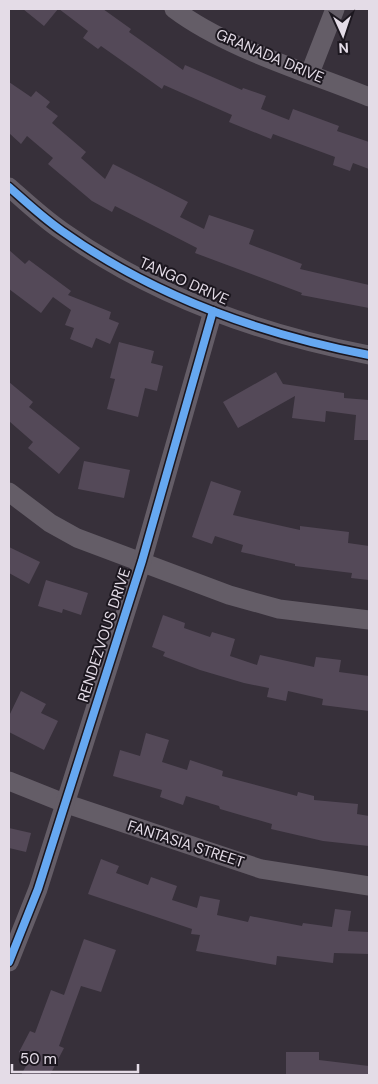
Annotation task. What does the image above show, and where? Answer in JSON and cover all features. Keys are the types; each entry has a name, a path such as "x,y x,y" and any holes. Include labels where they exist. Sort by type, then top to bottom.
{"street":[{"name":"GRANADA DRIVE","path":"174,9 208,30 242,47 369,97"},
{"path":"310,73 335,9"},
{"name":"TANGO DRIVE","path":"9,187 61,230 117,266 176,296 213,311 327,347 369,355"},
{"name":"RENDEZVOUS DRIVE","path":"9,962 38,889 142,561 213,311"},
{"path":"9,492 50,523 77,538 229,595 279,609 369,620"},
{"name":"FANTASIA STREET","path":"9,781 64,803 261,869 369,886"}],"building":[{"path":"23,9 58,9 44,26"},
{"path":"59,9 103,9 131,29 129,32 183,70 185,65 242,90 243,88 266,96 261,109 289,120 293,109 339,126 337,131 369,142 369,169 353,163 350,171 333,165 335,157 273,134 271,139 229,122 232,115 164,85 162,89 101,46 98,49 83,38 88,31"},
{"path":"9,82 31,97 36,91 50,102 46,107 58,116 52,123 86,152 81,158 105,179 113,164 188,202 180,217 204,229 209,215 254,230 249,244 302,264 300,269 369,285 369,308 301,295 302,293 195,253 197,248 115,206 112,212 92,201 48,164 53,158 27,136 21,144 9,133"},
{"path":"9,250 25,264 29,260 71,291 68,295 111,312 109,319 119,323 110,344 96,338 92,348 70,339 74,328 65,325 71,310 53,297 41,313 9,289"},
{"path":"119,342 154,351 151,363 163,366 157,391 145,388 138,417 107,409 115,379 110,378"},
{"path":"276,372 283,384 344,393 344,398 369,400 369,440 354,440 356,415 326,411 325,422 292,418 295,396 238,428 223,402"},
{"path":"9,382 33,402 29,407 80,448 59,474 28,448 33,442 9,421"},
{"path":"84,461 130,470 124,498 78,489"},
{"path":"211,481 241,491 233,515 300,530 300,526 349,532 348,543 369,546 369,580 351,578 352,573 295,566 295,564 241,552 243,545 215,536 212,544 192,537"},
{"path":"9,547 40,562 29,584 9,573"},
{"path":"46,580 88,593 81,615 63,609 62,613 38,606"},
{"path":"163,615 185,623 184,628 210,637 212,632 235,639 230,656 257,665 260,655 314,667 316,657 341,660 339,672 369,676 369,711 322,705 323,699 288,691 286,701 267,697 269,688 200,670 163,656 165,652 152,647"},
{"path":"21,691 46,704 41,713 58,721 44,750 9,732 9,716"},
{"path":"146,733 169,740 162,762 187,770 190,760 223,771 222,776 297,796 298,792 314,796 314,800 358,804 357,814 369,816 369,846 323,841 271,829 272,824 220,809 219,806 186,796 183,805 160,797 162,790 113,776 120,750 140,756"},
{"path":"9,828 31,833 26,852 9,848"},
{"path":"101,859 119,866 116,873 148,885 151,877 177,886 172,900 197,908 200,896 220,900 217,915 248,922 250,916 302,926 303,923 332,927 335,909 351,911 348,931 369,932 369,954 334,953 333,963 277,956 276,965 196,951 200,935 191,934 192,929 88,894"},
{"path":"84,939 116,950 101,992 81,986 59,1046 64,1048 50,1075 21,1075 31,1057 19,1052 30,1031 35,1033 51,990 64,995"},
{"path":"286,1052 319,1052 319,1060 369,1066 369,1075 286,1075"}],"cycle path":[{"path":"9,187 62,231 97,254 170,293 208,309 288,336 369,355"},
{"path":"9,962 38,889 142,561 213,311"}]}
